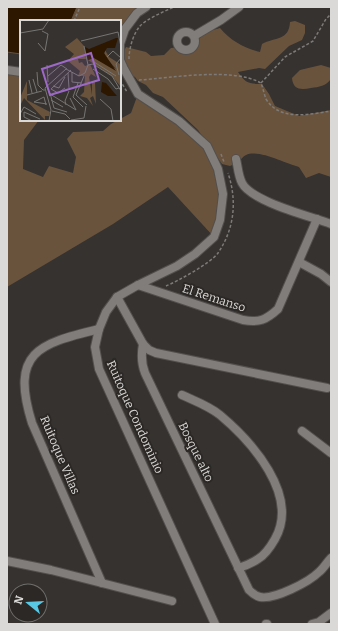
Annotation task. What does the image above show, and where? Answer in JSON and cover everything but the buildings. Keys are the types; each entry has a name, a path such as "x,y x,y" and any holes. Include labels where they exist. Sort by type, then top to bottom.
{"street":[{"name":"Ruitoque Condominio","path":"121,41 125,29 137,14 146,7"},
{"path":"194,36 239,7"},
{"name":"Ruitoque Condominio","path":"124,68 138,94 179,121 206,146 218,169 223,194 220,220 214,237 195,254 177,266 117,297 106,312 99,329 95,347 99,369 215,624"},
{"path":"7,70 20,72"},
{"path":"236,159 242,184 265,201 331,224"},
{"name":"El Remanso","path":"138,285 243,320 253,322 262,320 271,316 278,309 317,219"},
{"path":"299,262 322,274 331,282"},
{"path":"117,297 143,344 149,350 156,353 327,388"},
{"name":"Ruitoque Villas","path":"99,329 74,335 48,345 35,354 28,363 25,372 25,384 32,423 102,583"},
{"name":"Bosque alto","path":"143,344 141,354 145,373 249,590 254,595 267,597 300,585 319,573 331,558"},
{"path":"182,395 219,414 243,437 260,457 273,476 280,496 282,515 278,533 270,548 259,559 238,568"},
{"path":"302,431 331,453"},
{"path":"7,561 51,570 172,601"},
{"path":"312,624 319,622 331,613"}],"path":[{"path":"74,20 80,7"},
{"path":"124,68 133,39 140,26 174,7"},
{"path":"261,83 285,57 313,41 326,19 331,14"},
{"path":"140,84 137,80 225,74 254,79 261,83 266,99 274,108 287,113 302,116 331,111"},
{"path":"121,82 128,93"},
{"path":"218,150 225,163"},
{"path":"154,290 179,281 217,254 229,231 233,217 234,199 227,170"}],"shaded area":[{"path":"7,7 77,7 71,20 20,20 20,54 7,52"},
{"path":"77,7 138,7 121,32 121,20 71,20"},
{"path":"295,21 305,25 305,33 302,40 289,46 265,69 259,68 238,72 243,79 248,82 262,84 275,106 299,116 331,110 331,177 319,173 306,178 299,167 258,154 246,155 230,166 222,164 198,130 163,97 153,93 146,85 129,74 125,64 123,53 126,47 146,52 151,56 164,55 171,48 192,46 206,32 220,28 238,43 260,52 262,44 280,38 287,32 290,22"},
{"path":"321,65 331,68 331,79 325,85 304,89 298,88 294,85 292,78 300,70"},
{"path":"7,68 20,71 20,121 38,121 24,140 23,169 43,177 49,166 73,173 76,157 67,139 73,132 103,131 111,124 116,121 121,121 121,118 131,113 138,94 207,146 223,194 214,237 168,187 113,224 7,287"}]}
